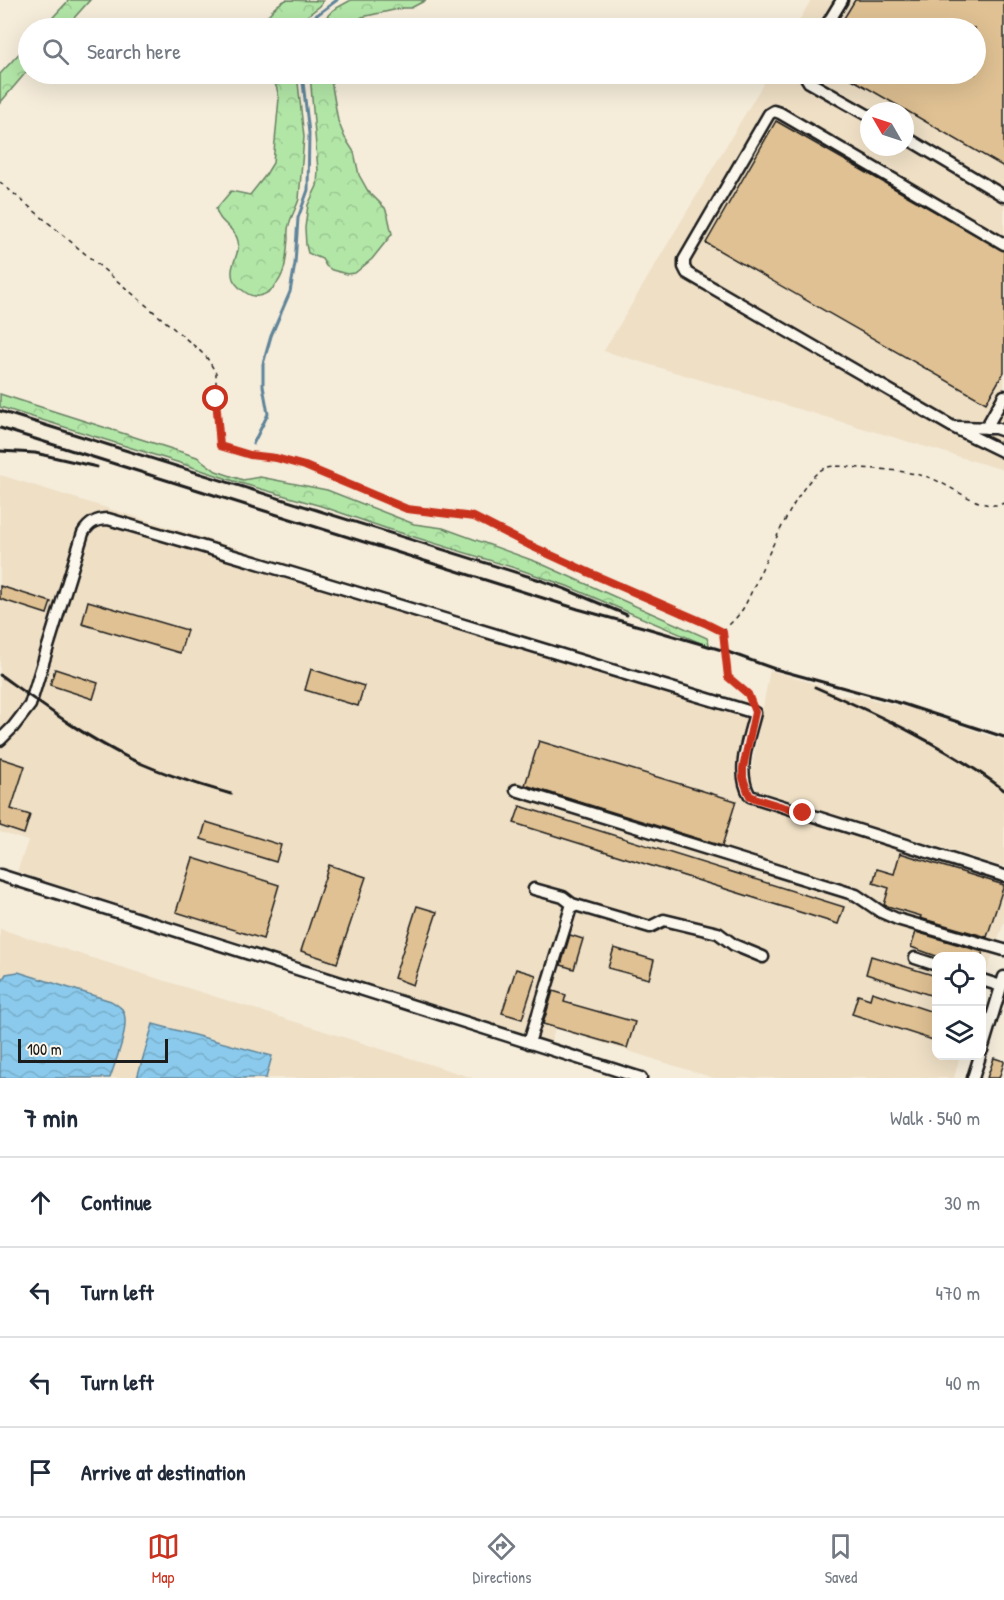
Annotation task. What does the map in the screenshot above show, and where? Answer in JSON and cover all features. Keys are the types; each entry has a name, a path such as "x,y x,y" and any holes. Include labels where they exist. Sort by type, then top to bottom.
{"street":[{"path":"831,18 842,0"},
{"path":"813,84 860,111"},
{"path":"1004,244 774,111 769,114 684,260 687,273 953,428 1004,452"},
{"path":"914,142 1004,196"},
{"path":"986,428 1004,396"},
{"path":"953,428 1004,430"},
{"path":"0,740 30,705 83,533 91,523 99,519 108,519 755,712 743,768 743,778 750,796 1004,876"},
{"path":"516,790 856,895 881,912 897,918 1004,950"},
{"path":"0,875 641,1078"},
{"path":"534,889 563,897 572,904 650,927 664,920 718,933 734,945 763,957"},
{"path":"529,1042 572,904"},
{"path":"915,958 932,964"},
{"path":"986,980 1002,981 986,1034"},
{"path":"973,1078 979,1060"}],"path":[{"path":"0,182 207,358 216,373 220,446 250,455 276,458 305,466 407,509 474,517 549,554 723,632"},
{"path":"755,712 748,694 728,677 723,632 743,610 782,525 804,488 817,472 825,467 842,466 893,470 930,478 980,503 998,506 1004,503"}],"shaded area":[{"path":"811,0 1004,0 1004,470 604,351 763,84 986,84 986,18 801,18"},
{"path":"0,475 757,709 739,778 746,802 1004,881 1004,922 986,974 986,952 932,952 932,1060 959,1060 954,1078 714,1078 555,1028 551,1042 17,872 28,841 0,832"},
{"path":"770,670 818,685 840,695 865,698 916,710 1004,741 1004,867 758,792 750,777"},
{"path":"0,929 473,1078 0,1078"}],"green space":[{"path":"69,0 90,0 74,18 52,18"},
{"path":"286,0 323,1 306,18 266,18"},
{"path":"351,0 426,0 411,8 361,18 325,18 333,10"},
{"path":"18,55 18,82 0,103 0,74"},
{"path":"275,84 298,84 304,137 299,199 288,228 284,270 272,289 262,295 254,296 242,290 233,279 232,268 238,248 237,238 220,218 216,209 231,191 250,195 273,163 279,98"},
{"path":"311,84 332,84 338,121 354,152 359,175 368,191 385,208 392,234 372,259 355,273 347,274 332,270 322,259 308,253 305,228 308,205 317,186 318,170"},
{"path":"0,394 197,457 216,471 243,480 260,477 327,490 414,524 443,528 537,562 707,638 710,647 567,586 521,570 0,407"}],"water":[{"path":"18,972 111,1001 122,1009 125,1016 124,1033 110,1078 0,1078 0,984 6,974"},
{"path":"153,1024 272,1056 266,1078 137,1078"}],"building":[{"path":"855,0 1004,0 1004,167 914,115 914,102 891,102 860,84 986,84 986,18 844,18"},
{"path":"776,121 1004,251 1004,372 986,403 706,243"},
{"path":"0,586 51,602 47,614 0,599"},
{"path":"88,601 187,630 180,653 82,624"},
{"path":"55,669 98,683 93,699 50,685"},
{"path":"311,669 364,686 358,706 305,690"},
{"path":"539,741 736,801 722,846 525,785"},
{"path":"0,758 25,766 11,809 30,815 24,834 0,826"},
{"path":"520,806 844,907 838,924 514,823"},
{"path":"206,822 281,845 276,862 201,839"},
{"path":"900,853 1004,885 987,937 884,905 889,888 873,883 877,869 894,874"},
{"path":"193,858 279,885 263,939 176,912"},
{"path":"329,865 366,877 337,963 301,951"},
{"path":"417,906 437,912 413,985 394,978"},
{"path":"916,932 983,952 932,952 932,954 911,947"},
{"path":"570,935 583,939 574,969 561,965"},
{"path":"614,948 654,960 649,979 608,968"},
{"path":"871,956 932,975 932,996 866,974"},
{"path":"516,969 536,975 522,1019 502,1013"},
{"path":"553,991 566,995 564,1002 635,1022 627,1048 543,1024"},
{"path":"872,992 932,1012 932,1040 852,1014 858,995 870,999"},
{"path":"994,1058 1004,1061 999,1078 987,1078"}],"waterway":[{"path":"313,18 337,0"},
{"path":"253,444 268,414 263,386 263,364 271,336 290,292 295,264 298,218 308,190 309,133 303,84"}],"railway":[{"path":"0,411 537,579 627,615"},
{"path":"0,428 578,609 725,651 775,669 903,704 1004,737"},
{"path":"0,451 35,453 97,467"},
{"path":"0,675 64,720 114,750 168,774 231,794"},
{"path":"815,687 936,746 1004,790"}],"route":[{"path":"216,399 220,446 250,455 276,458 305,466 407,509 474,517 529,545 723,632 728,677 748,694 755,712 743,768 743,778 748,792 750,796 757,799 803,813"}]}
